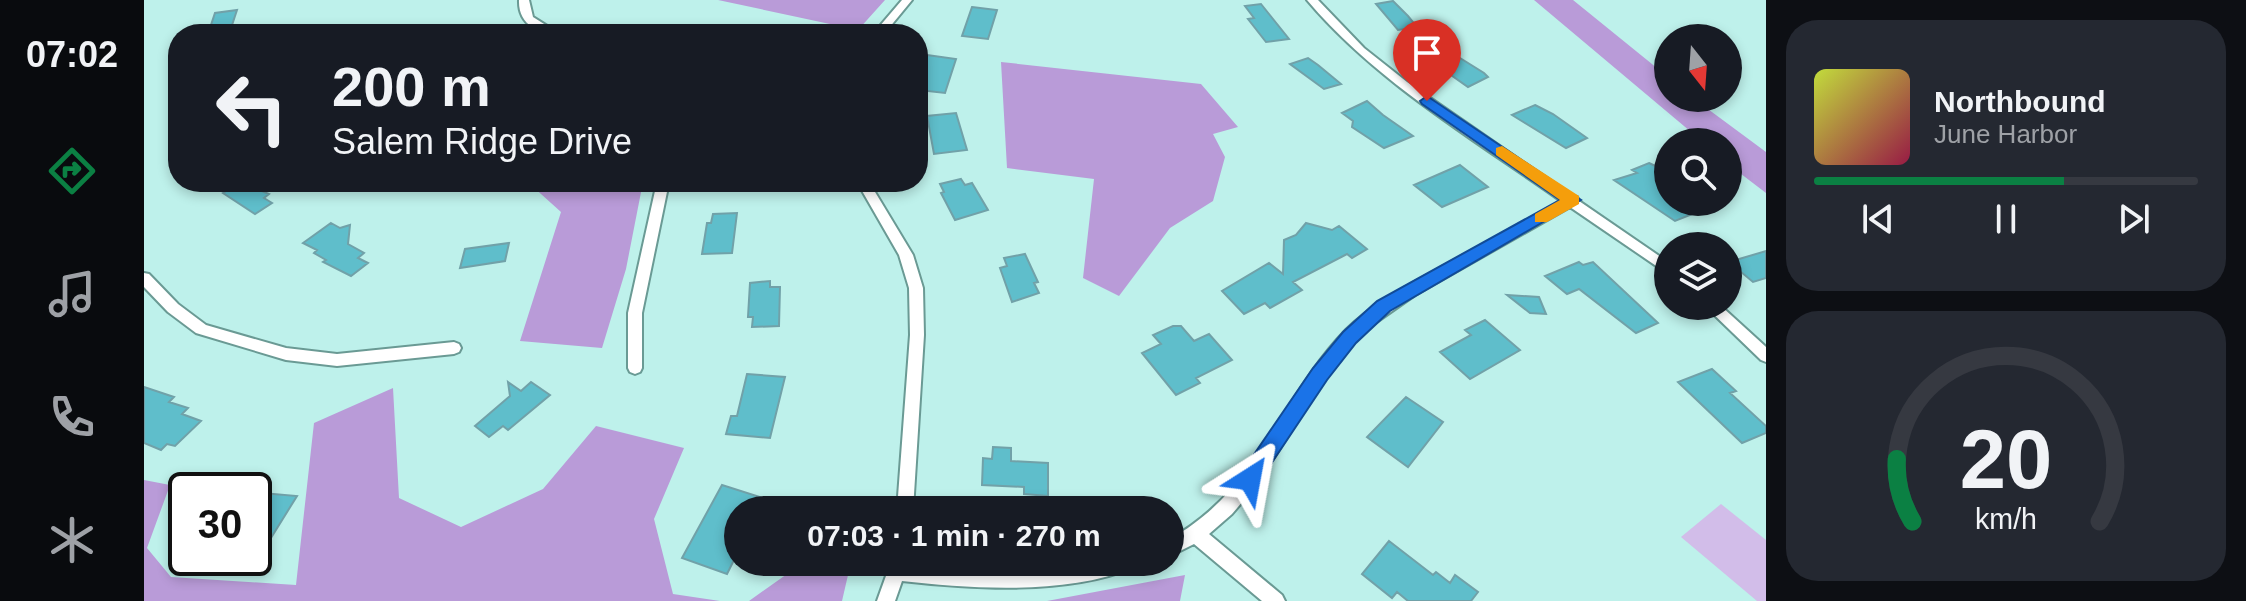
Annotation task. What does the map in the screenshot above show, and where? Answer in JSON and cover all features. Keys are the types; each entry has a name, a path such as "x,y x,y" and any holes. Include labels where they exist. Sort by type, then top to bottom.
{"street":[{"path":"524,0 523,7 532,24"},
{"path":"887,24 907,0"},
{"path":"1312,0 1360,50 1403,84 1654,259"},
{"path":"635,368 635,313 661,192"},
{"path":"869,192 906,255 916,288 917,335 906,496"},
{"path":"1184,542 1198,536 1234,502 1296,408 1349,337 1383,306 1573,200"},
{"path":"144,278 173,308 201,329 286,354 337,360 454,348"},
{"path":"1727,320 1766,356"},
{"path":"1198,536 1276,601"},
{"path":"886,601 896,576"},
{"path":"942,576 960,580 1058,576"}],"shaded area":[{"path":"718,0 885,0 863,24 830,24"},
{"path":"1534,0 1573,0 1654,66 1654,101"},
{"path":"1001,62 1201,84 1238,127 1213,134 1225,157 1213,201 1170,228 1119,296 1083,278 1094,179 1007,168"},
{"path":"1667,112 1712,112 1734,128 1686,128"},
{"path":"1742,134 1766,152 1766,193 1742,175"},
{"path":"539,192 641,192 626,269 602,348 520,341 561,212"},
{"path":"393,388 399,498 461,527 543,489 596,426 684,448 654,519 673,594 720,601 144,601 144,480 168,485 147,548 168,576 296,585 314,423"},
{"path":"1721,504 1766,540 1766,601 1757,601 1681,537"},
{"path":"1185,575 1180,601 1047,601 1184,576"},
{"path":"784,576 848,576 842,601 749,601"}],"building":[{"path":"1393,1 1417,27 1398,30 1376,4"},
{"path":"1261,4 1289,39 1266,42 1248,19 1254,18 1245,6"},
{"path":"972,7 997,10 988,39 962,36"},
{"path":"237,10 232,24 211,24 215,13"},
{"path":"1444,48 1488,77 1468,87 1424,56"},
{"path":"928,55 956,59 945,93 928,91"},
{"path":"1308,58 1341,84 1324,89 1290,64"},
{"path":"1367,101 1413,136 1384,148 1352,127 1353,121 1342,113"},
{"path":"1535,105 1587,138 1566,148 1512,115"},
{"path":"956,113 967,150 934,154 928,116"},
{"path":"1649,163 1654,165 1654,207 1614,180 1637,173 1632,170"},
{"path":"1460,165 1488,187 1442,207 1414,185"},
{"path":"961,179 965,185 972,183 988,210 955,220 941,193 944,192 940,184"},
{"path":"264,192 269,194 264,198 272,203 255,214 223,193"},
{"path":"737,213 732,253 702,254 707,223 711,223 713,214"},
{"path":"1668,216 1688,216 1675,221"},
{"path":"331,223 340,228 350,225 348,244 364,253 358,258 368,263 351,276 323,262 326,260 314,253 317,250 303,243"},
{"path":"1306,223 1332,230 1339,226 1367,249 1352,258 1347,254 1293,282 1302,290 1270,308 1265,303 1244,314 1222,291 1269,263 1283,274 1284,240 1296,235"},
{"path":"509,243 505,261 460,268 465,249"},
{"path":"1766,251 1766,278 1753,282 1742,273 1742,258"},
{"path":"1025,254 1038,282 1034,283 1039,293 1012,302 1000,268 1007,266 1004,258"},
{"path":"1579,262 1583,265 1593,262 1658,323 1636,333 1579,289 1567,294 1545,276"},
{"path":"770,281 770,287 780,287 779,326 752,327 753,317 748,317 750,283"},
{"path":"1507,295 1539,297 1546,314 1530,313"},
{"path":"1485,320 1520,350 1470,379 1440,352 1471,335 1465,330"},
{"path":"1173,326 1181,326 1194,341 1209,334 1232,360 1196,378 1200,383 1176,395 1142,353 1161,344 1153,335"},
{"path":"1712,369 1736,391 1730,393 1766,426 1766,433 1742,443 1678,382"},
{"path":"747,374 785,377 770,438 726,434 731,416 737,416"},
{"path":"508,382 521,391 531,382 550,395 508,430 503,426 489,437 475,426 510,396"},
{"path":"144,387 174,397 169,402 188,408 182,414 201,421 175,446 167,444 161,450 144,443"},
{"path":"1406,397 1443,422 1408,467 1367,437"},
{"path":"993,447 1011,448 1011,461 1048,463 1048,496 1024,494 1024,487 982,485 983,458 992,459"},
{"path":"722,485 757,496 724,496 724,573 682,558"},
{"path":"272,494 297,496 272,536"},
{"path":"1389,541 1433,575 1436,572 1450,583 1455,575 1478,592 1471,601 1408,601 1397,592 1392,598 1362,574"}],"slow traffic":[{"path":"1502,151 1573,200 1541,218"}],"route":[{"path":"1250,479 1320,374 1349,337 1383,306 1573,200 1427,101"}]}
